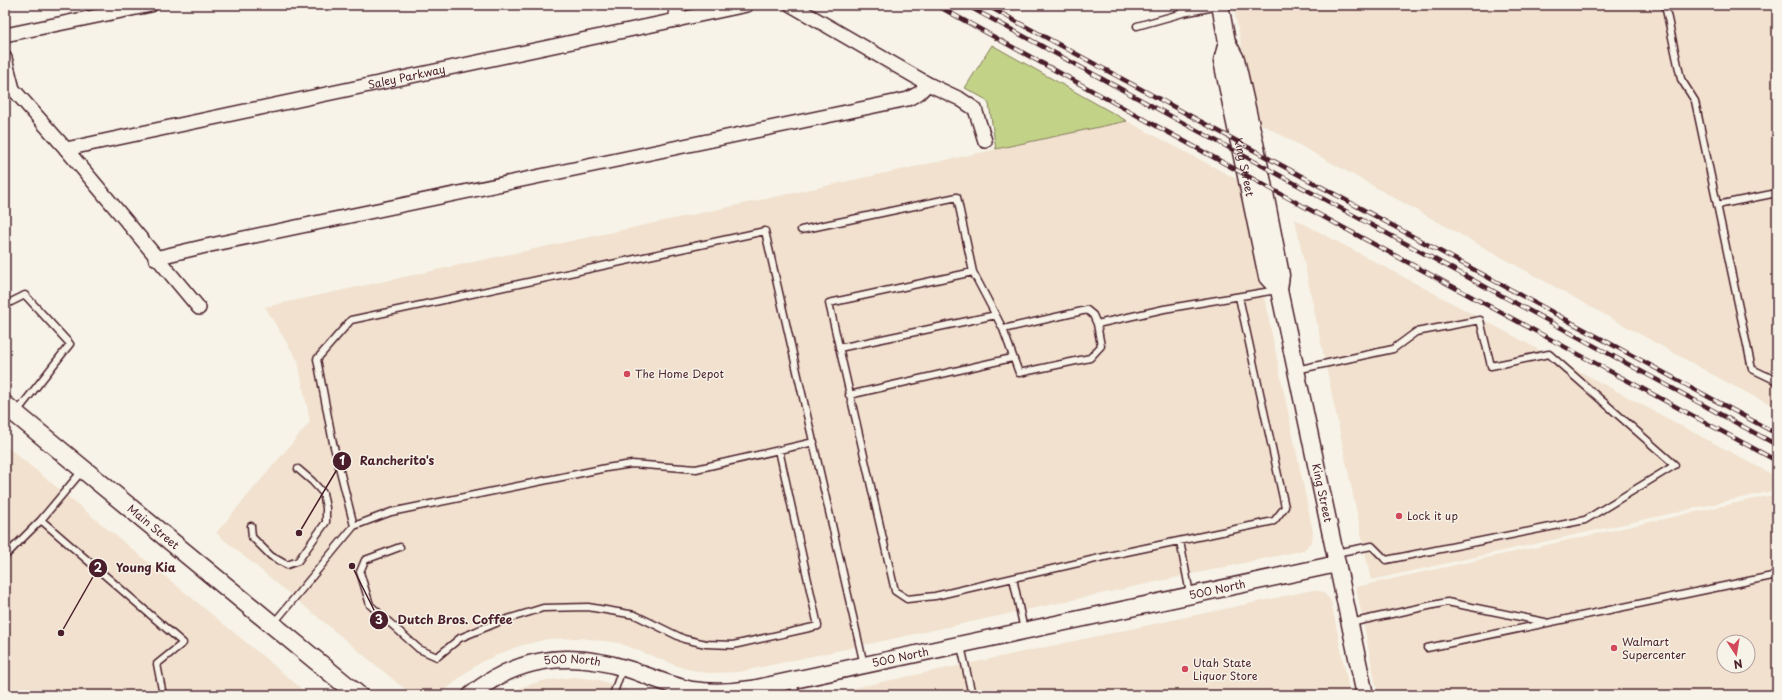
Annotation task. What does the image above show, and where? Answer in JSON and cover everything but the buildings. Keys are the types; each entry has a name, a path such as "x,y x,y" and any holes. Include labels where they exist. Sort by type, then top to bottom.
{"main road":[{"name":"Main Street","path":"10,410 358,695"}],"street":[{"path":"5,35 150,5"},
{"path":"674,5 678,20"},
{"name":"Saley Parkway","path":"66,149 747,5"},
{"path":"791,5 928,84 960,99 975,109 985,141"},
{"name":"King Street","path":"1220,5 1227,42 1236,59 1257,152 1281,275 1279,290 1365,695"},
{"path":"5,58 13,89 66,149 199,308"},
{"path":"156,258 190,249 900,101 908,99 919,93 928,84"},
{"name":"500 North","path":"471,695 502,674 528,664 551,659 587,660 622,667 679,687 702,692 795,688 865,666 1190,596 1336,559"}],"lane":[{"path":"1182,5 1183,12"},
{"path":"1137,26 1183,12 1220,5"},
{"path":"1665,5 1681,79 1695,101 1752,369 1777,381"},
{"path":"1717,205 1777,193"},
{"path":"801,230 957,197 973,272 1003,329 1012,358 1019,373 1090,358 1101,346 1097,324 1093,315 1087,310 1003,329"},
{"path":"354,526 333,443 317,359 351,320 766,231 865,666"},
{"path":"973,272 829,303 895,591 907,599 928,597 1274,521 1285,507 1239,297"},
{"path":"1097,324 1164,309 1279,290"},
{"path":"5,305 25,295 70,344 10,410"},
{"path":"839,348 996,315"},
{"path":"1296,370 1393,349 1416,332 1480,320 1491,366 1549,354 1675,465 1585,520 1386,560 1372,546 1336,559"},
{"path":"849,395 1012,358"},
{"path":"272,625 354,526 391,512 606,468 632,464 696,469 814,442"},
{"path":"400,547 364,560 360,572 370,605 420,649 437,657 460,638 501,621 543,608 588,607 634,615 684,639 706,644 733,645 818,626 779,450"},
{"path":"251,526 252,537 271,556 287,565 298,561 326,522 326,508 323,493 298,469"},
{"path":"5,556 41,520 83,470"},
{"path":"41,520 182,642 157,664 163,695"},
{"path":"1180,541 1190,596"},
{"path":"1427,648 1777,575"},
{"path":"1013,578 1024,632"},
{"path":"1350,623 1374,616 1447,602 1548,622"},
{"path":"961,645 972,695"},
{"path":"612,695 622,667"}],"shaded area":[{"path":"1233,5 1777,5 1777,408 1728,383 1258,122"},
{"path":"1127,121 1240,181 1313,532 1312,541 1304,550 739,672 708,673 683,668 619,643 581,638 547,639 516,647 483,661 465,673 440,695 412,695 216,533 310,422 298,361 265,307"},
{"path":"1295,219 1777,477 1777,490 1371,580"},
{"path":"5,445 271,663 309,695 5,695"},
{"path":"1777,494 1777,695 1378,695 1356,587"},
{"path":"1313,590 1323,592 1331,601 1350,695 821,695"},
{"path":"574,677 599,680 642,695 504,695 522,687 542,681"}],"green space":[{"path":"992,45 1127,121 996,149 989,104 985,99 965,88"}],"railway":[{"path":"936,5 1264,185 1777,461"},
{"path":"966,5 1777,445"},
{"path":"986,5 1777,434"}],"place":[{"name":"The Home Depot","path":"627,374"},
{"name":"Lock it up","path":"1399,516"},
{"name":"Rancherito's","path":"299,533"},
{"name":"Dutch Bros. Coffee","path":"352,566"},
{"name":"Young Kia","path":"61,633"},
{"name":"Walmart Supercenter","path":"1614,648"},
{"name":"Utah State Liquor Store","path":"1185,669"}]}
